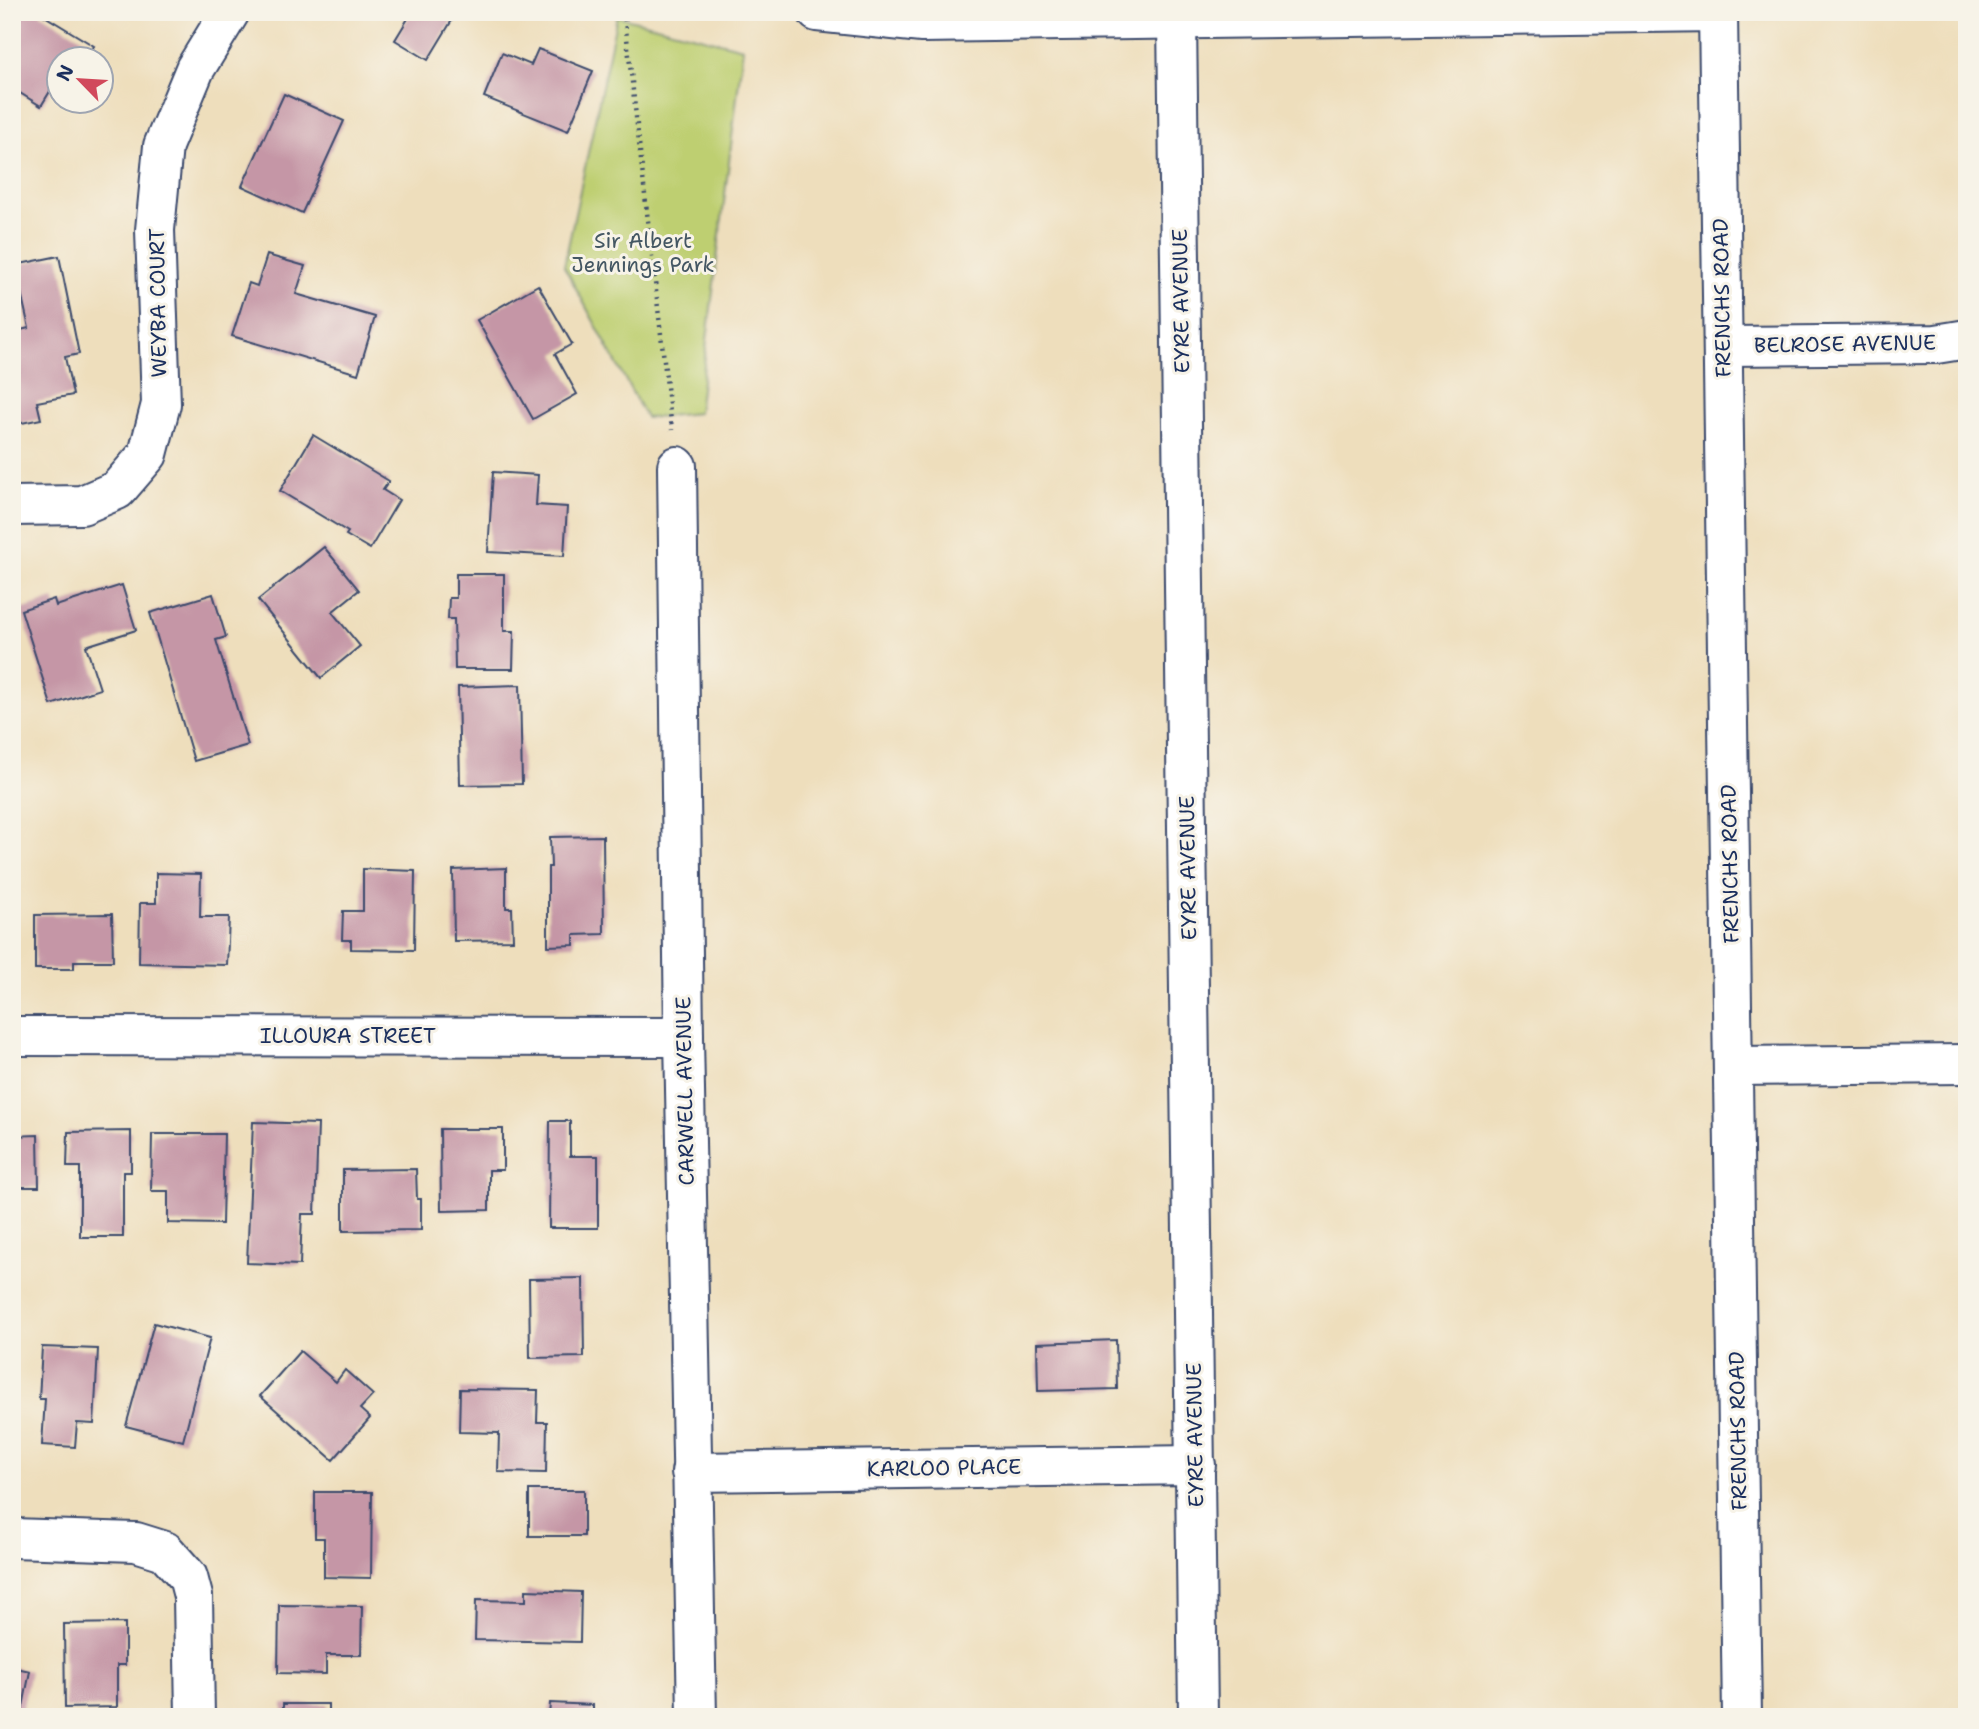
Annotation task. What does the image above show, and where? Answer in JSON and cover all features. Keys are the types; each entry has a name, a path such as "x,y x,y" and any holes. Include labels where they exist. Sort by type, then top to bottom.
{"street":[{"name":"WEYBA COURT","path":"12,506 82,505 117,490 148,454 160,404 155,230 163,146 195,69 230,12"},
{"path":"817,12 922,23 1718,12"},
{"name":"FRENCHS ROAD","path":"1718,12 1742,1717"},
{"name":"EYRE AVENUE","path":"1177,19 1198,1717"},
{"name":"BELROSE AVENUE","path":"1723,346 1936,344 1967,339"},
{"name":"CARWELL AVENUE","path":"677,466 684,1037 697,1717"},
{"name":"ILLOURA STREET","path":"12,1036 684,1037"},
{"path":"1733,1066 1967,1064"},
{"name":"KARLOO PLACE","path":"691,1472 1196,1465"},
{"path":"12,1538 135,1542 165,1551 187,1553 188,1577 193,1597 195,1717"}],"path":[{"path":"624,12 677,466"}],"green space":[{"name":"Sir Albert Jennings Park","path":"617,16 743,48 698,413 646,418 564,266"}],"building":[{"path":"12,12 38,12 94,46 46,46 46,98 41,106 12,88"},
{"path":"412,12 457,12 428,60 395,40"},
{"path":"538,49 593,71 568,131 484,97 502,53 531,65"},
{"path":"284,94 344,121 302,213 242,186"},
{"path":"267,255 305,266 296,294 375,317 358,374 232,336 249,283 257,286"},
{"path":"59,256 79,354 65,357 73,395 37,402 41,419 12,425 12,332 29,328 15,265"},
{"path":"538,285 572,344 555,354 577,394 533,419 477,320"},
{"path":"313,435 389,481 383,490 399,500 370,549 346,535 348,532 280,491"},
{"path":"493,472 538,475 536,505 567,507 564,556 488,552"},
{"path":"324,547 359,590 332,612 360,646 321,678 258,600"},
{"path":"456,574 504,574 504,631 514,631 513,669 455,669 454,619 448,619 449,598 456,598"},
{"path":"122,585 136,630 86,646 100,689 51,705 21,610 54,599 56,606"},
{"path":"213,594 226,637 216,640 248,745 194,761 150,613"},
{"path":"520,685 522,784 460,785 458,687"},
{"path":"603,836 604,934 574,935 574,945 548,946 550,837"},
{"path":"506,868 506,908 512,908 513,940 454,941 453,870"},
{"path":"363,869 415,871 414,950 351,949 351,940 342,940 343,911 363,911"},
{"path":"156,873 201,874 200,917 229,917 227,965 139,963 140,903 156,903"},
{"path":"112,914 113,961 74,961 74,969 35,969 35,915"},
{"path":"550,1121 570,1121 570,1156 598,1156 598,1228 549,1228"},
{"path":"253,1122 318,1124 315,1214 302,1214 300,1265 247,1263"},
{"path":"440,1129 503,1129 503,1170 489,1170 489,1210 441,1211"},
{"path":"131,1131 131,1172 123,1172 123,1237 80,1237 80,1167 67,1167 68,1132"},
{"path":"152,1134 224,1134 222,1224 168,1223 168,1191 151,1191"},
{"path":"38,1135 39,1187 12,1187 12,1136"},
{"path":"416,1169 417,1199 421,1199 421,1230 343,1231 343,1170"},
{"path":"583,1278 584,1357 530,1358 529,1279"},
{"path":"154,1323 210,1338 183,1441 126,1426"},
{"path":"1116,1340 1117,1389 1038,1391 1037,1343"},
{"path":"42,1347 98,1349 94,1424 77,1423 75,1447 42,1445 45,1399 39,1399"},
{"path":"300,1351 336,1382 345,1370 373,1395 360,1409 370,1418 333,1460 260,1396"},
{"path":"460,1389 538,1390 537,1422 547,1422 546,1473 498,1472 499,1433 459,1432"},
{"path":"529,1490 584,1490 584,1536 529,1536"},
{"path":"315,1492 372,1492 371,1578 324,1577 324,1538 315,1538"},
{"path":"526,1590 581,1592 580,1642 475,1640 476,1600 526,1601"},
{"path":"279,1605 362,1606 361,1655 326,1655 326,1674 278,1673"},
{"path":"125,1623 125,1665 117,1665 117,1707 65,1708 64,1624"},
{"path":"12,1667 30,1671 21,1717 12,1717"},
{"path":"550,1703 593,1705 593,1717 549,1717"},
{"path":"283,1704 328,1704 328,1717 283,1717"}]}
